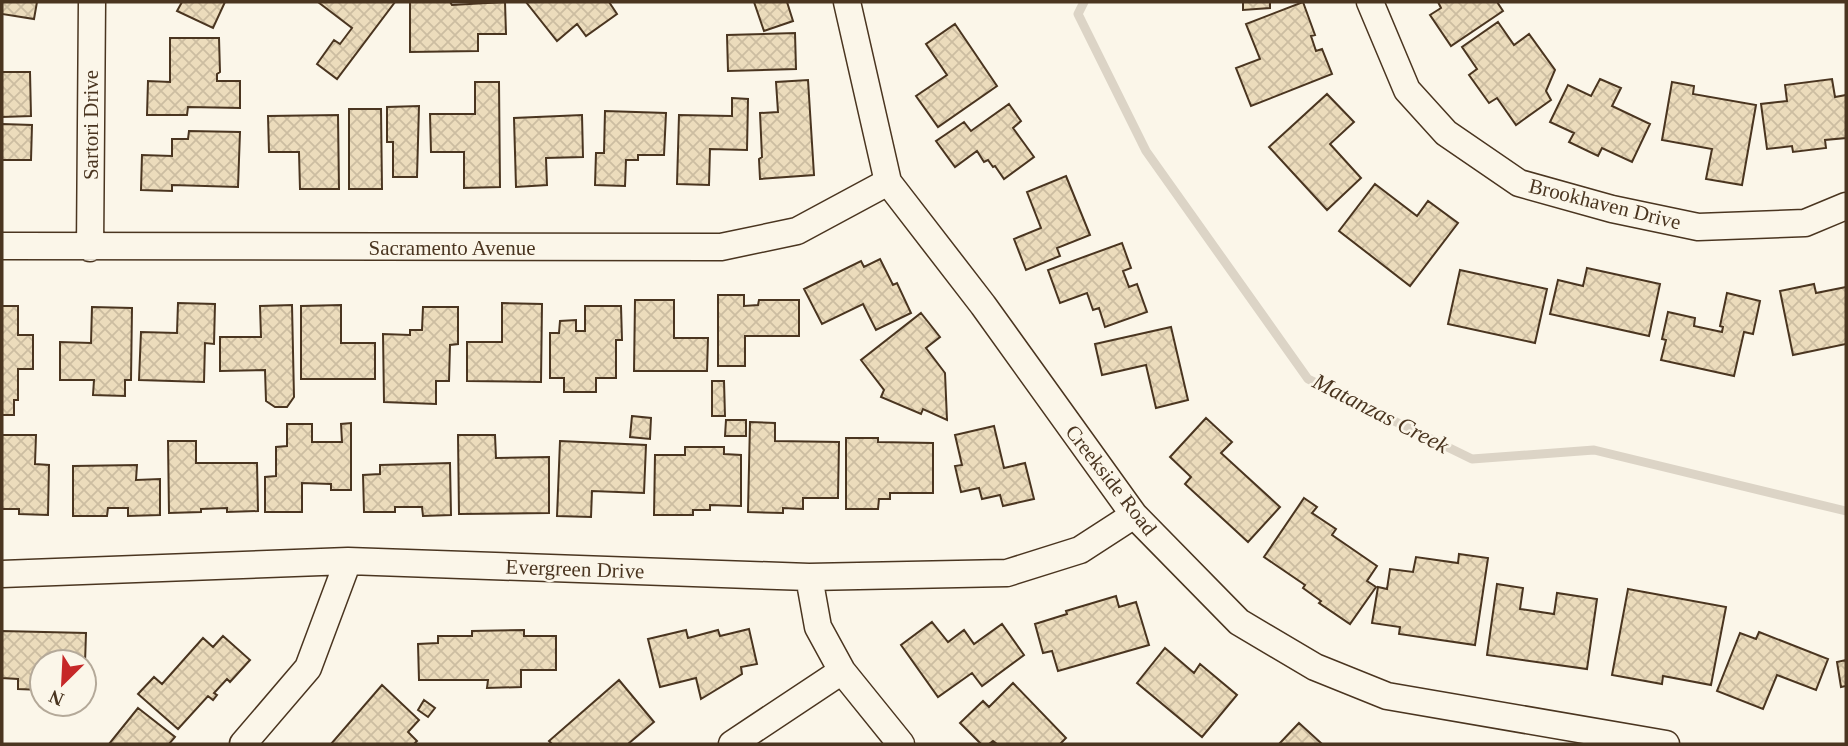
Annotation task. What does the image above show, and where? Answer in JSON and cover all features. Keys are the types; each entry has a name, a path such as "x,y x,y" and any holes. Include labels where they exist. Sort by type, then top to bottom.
{"street":[{"name":"Sartori Drive","path":"90,248 92,2"},
{"name":"Creekside Road","path":"847,2 888,182 983,305 1134,515 1238,622 1315,667 1387,696 1666,744"},
{"name":"Brookhaven Drive","path":"1370,2 1406,90 1446,133 1519,183 1612,209 1698,227 1805,223 1846,206"},
{"name":"Sacramento Avenue","path":"2,246 721,247 797,231 888,182"},
{"name":"Evergreen Drive","path":"2,574 348,561 808,577 1007,573 1080,550 1134,515"},
{"path":"243,744 308,668 348,561"},
{"path":"808,577 818,627 842,671 901,744"},
{"path":"732,744 842,671"}],"building":[{"path":"2,2 37,2 34,19 2,14"},
{"path":"182,2 225,2 213,28 177,11"},
{"path":"318,2 395,2 337,79 317,64 334,40 340,44 352,28"},
{"path":"410,2 450,2 452,5 505,2 506,34 478,34 478,51 410,52"},
{"path":"526,2 609,2 617,14 586,36 577,24 557,41"},
{"path":"754,2 787,2 793,21 764,31"},
{"path":"1243,2 1270,2 1270,8 1243,10"},
{"path":"1303,2 1315,35 1311,36 1316,51 1322,49 1332,74 1251,106 1236,68 1260,59 1246,24"},
{"path":"1438,2 1497,2 1503,11 1451,46 1430,15 1441,8"},
{"path":"1498,22 1514,45 1529,34 1555,70 1546,91 1551,100 1516,125 1497,98 1489,103 1469,75 1477,69 1462,47"},
{"path":"955,24 997,86 938,127 916,96 947,75 926,44"},
{"path":"795,33 796,69 728,71 727,35"},
{"path":"170,38 219,38 220,72 217,74 217,81 240,81 240,108 188,107 187,115 147,115 148,81 170,82"},
{"path":"2,72 30,72 31,116 2,117"},
{"path":"1600,79 1621,88 1612,106 1650,124 1632,162 1602,148 1598,156 1569,142 1574,133 1550,122 1568,85 1591,96"},
{"path":"1832,79 1835,97 1846,95 1846,138 1825,140 1826,148 1793,152 1792,146 1767,149 1761,104 1787,101 1785,85"},
{"path":"808,80 814,175 760,179 760,113 778,112 776,82"},
{"path":"475,82 499,82 500,187 464,188 464,152 431,152 430,114 475,114"},
{"path":"1672,82 1694,86 1693,94 1756,105 1742,185 1706,179 1712,149 1662,140"},
{"path":"1327,94 1354,122 1330,144 1361,178 1327,210 1269,147"},
{"path":"732,98 748,99 747,150 710,149 709,185 677,184 679,115 732,116"},
{"path":"1009,104 1021,121 1013,128 1034,157 1004,179 988,160 984,162 977,151 955,167 936,141 964,122 971,131"},
{"path":"419,106 417,177 393,177 393,142 387,142 387,107"},
{"path":"349,109 381,109 382,189 349,189"},
{"path":"605,111 666,113 664,155 638,155 638,160 626,160 625,186 595,185 596,153 604,153"},
{"path":"338,115 339,189 300,189 299,152 269,152 268,116"},
{"path":"582,115 583,157 546,158 547,185 516,187 514,118"},
{"path":"2,124 32,125 31,160 2,160"},
{"path":"189,131 240,132 238,187 172,185 172,191 141,190 142,155 172,156 172,139 188,139"},
{"path":"1066,176 1090,235 1057,248 1060,256 1026,270 1014,239 1041,228 1027,192"},
{"path":"1375,184 1417,216 1428,201 1458,223 1410,286 1339,231"},
{"path":"1122,243 1131,268 1123,271 1129,287 1137,284 1147,312 1105,327 1099,308 1093,310 1087,293 1060,303 1048,270"},
{"path":"880,259 893,285 897,283 911,313 876,330 863,304 822,324 804,289 861,261 864,267"},
{"path":"1587,268 1660,284 1649,336 1550,314 1558,280 1583,286"},
{"path":"1460,270 1547,289 1535,343 1448,324"},
{"path":"1814,284 1816,293 1846,287 1846,344 1793,355 1780,291"},
{"path":"1727,293 1760,301 1753,334 1744,332 1734,376 1661,360 1668,312 1695,318 1694,326 1722,332 1723,327 1720,326"},
{"path":"718,295 744,295 744,306 758,305 759,300 799,300 799,336 745,336 745,366 718,366"},
{"path":"635,300 674,300 674,338 708,338 707,371 634,371"},
{"path":"178,303 215,304 214,344 205,343 204,382 139,380 141,332 177,333"},
{"path":"502,303 542,304 541,382 467,381 467,342 502,342"},
{"path":"292,305 294,397 287,407 275,407 266,401 265,370 220,371 220,337 261,337 260,306"},
{"path":"341,305 341,343 375,343 375,379 301,379 301,306"},
{"path":"2,306 18,306 18,335 33,335 33,369 18,369 18,400 14,400 14,415 2,415"},
{"path":"585,306 621,306 622,340 616,340 616,378 596,378 596,392 564,392 564,378 550,378 550,333 559,333 560,321 576,320 576,331 585,331"},
{"path":"92,307 132,308 131,380 125,380 125,396 93,395 94,380 60,380 60,342 91,343"},
{"path":"423,307 458,307 458,344 450,345 449,381 436,381 436,404 384,402 383,334 410,335 410,330 422,330"},
{"path":"921,313 940,337 926,348 945,373 947,420 923,409 921,414 881,397 884,390 861,360"},
{"path":"1171,327 1188,400 1156,408 1146,365 1102,375 1095,344"},
{"path":"712,381 724,381 725,416 712,416"},
{"path":"632,416 651,418 650,439 630,437"},
{"path":"1206,418 1232,442 1221,453 1280,507 1248,542 1185,484 1191,477 1170,457"},
{"path":"726,420 746,420 746,436 725,436"},
{"path":"750,422 775,423 775,441 839,442 838,498 803,498 803,509 783,508 783,513 748,512"},
{"path":"351,423 351,490 331,490 331,484 302,483 302,512 265,512 265,477 276,476 276,447 287,446 287,424 312,424 312,442 342,442 341,424"},
{"path":"994,426 1004,468 1025,463 1034,499 1003,506 1000,495 982,499 979,488 961,492 955,466 962,465 955,435"},
{"path":"2,435 36,435 35,464 49,465 48,515 19,514 19,509 2,509"},
{"path":"458,435 495,435 496,458 549,457 549,513 459,514"},
{"path":"846,438 878,438 878,442 933,443 933,493 890,493 890,499 879,499 878,509 846,509"},
{"path":"168,441 196,441 196,463 257,463 258,511 227,512 227,508 169,513"},
{"path":"560,441 646,445 644,493 592,491 591,517 557,516"},
{"path":"685,447 724,447 724,454 741,455 741,506 710,505 710,510 693,510 693,515 654,515 655,455 685,455"},
{"path":"450,463 451,515 423,516 422,507 395,507 395,512 364,512 363,475 380,474 380,465"},
{"path":"137,465 136,480 160,479 160,515 128,516 128,508 108,508 107,516 73,516 73,466"},
{"path":"1304,498 1317,507 1312,513 1336,529 1332,535 1377,566 1367,581 1376,587 1350,624 1319,603 1321,601 1303,588 1305,585 1264,557"},
{"path":"1459,554 1488,558 1475,645 1399,634 1400,627 1372,623 1378,587 1387,589 1390,569 1413,572 1416,557 1458,563"},
{"path":"1497,584 1523,588 1520,609 1554,614 1557,593 1597,599 1587,669 1487,655"},
{"path":"1628,589 1726,607 1711,685 1663,676 1662,684 1612,675"},
{"path":"1116,596 1119,607 1136,602 1149,645 1058,671 1052,651 1043,653 1035,624 1067,614 1066,611"},
{"path":"932,622 948,642 964,630 974,644 1002,624 1024,655 982,686 972,673 938,697 901,645"},
{"path":"749,629 757,664 741,667 742,674 701,699 696,678 660,687 648,639 686,630 688,638 718,630 720,636"},
{"path":"524,630 524,636 556,636 556,670 521,670 521,687 487,688 488,680 419,680 418,644 438,643 438,636 472,636 472,631"},
{"path":"2,631 86,633 86,648 28,648 28,689 18,689 18,679 2,678"},
{"path":"1759,632 1828,659 1816,690 1777,675 1763,709 1717,691 1740,633 1756,639"},
{"path":"223,636 250,660 230,682 227,679 214,693 217,695 213,700 208,696 178,729 138,694 154,677 162,684 203,638 213,647"},
{"path":"1165,648 1194,673 1200,664 1237,695 1202,737 1137,683"},
{"path":"1846,660 1846,686 1841,687 1837,662"},
{"path":"619,680 654,722 628,744 552,744 549,741"},
{"path":"1013,683 1066,738 1060,744 997,744 993,741 981,744 960,723 983,701 989,707"},
{"path":"382,685 419,720 408,732 417,741 414,744 331,744"},
{"path":"424,700 435,708 428,717 418,710"},
{"path":"138,708 175,737 169,744 109,744"},
{"path":"1299,723 1322,744 1279,744"}],"waterway":[{"name":"Matanzas Creek","path":"1084,2 1078,14 1146,151 1308,379 1472,459 1594,450 1846,511"}]}
